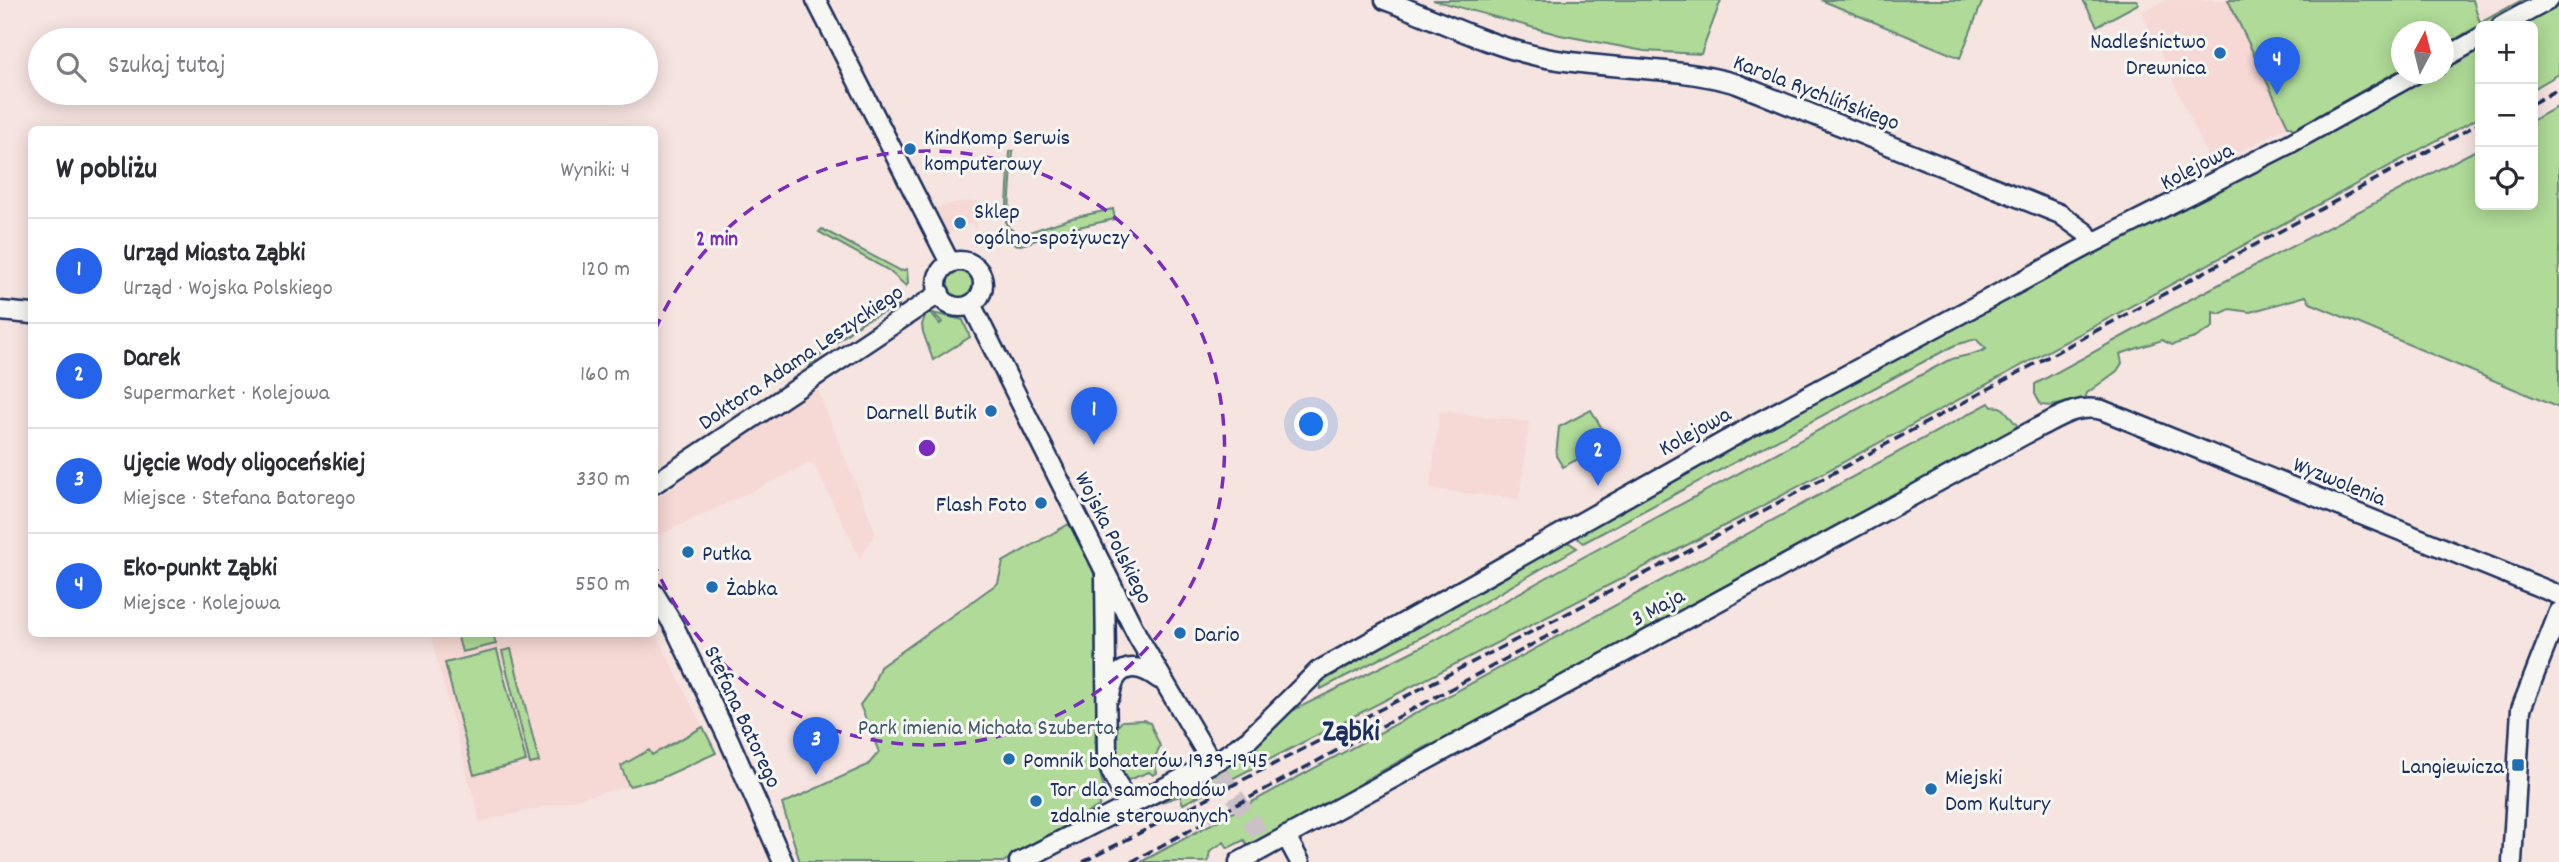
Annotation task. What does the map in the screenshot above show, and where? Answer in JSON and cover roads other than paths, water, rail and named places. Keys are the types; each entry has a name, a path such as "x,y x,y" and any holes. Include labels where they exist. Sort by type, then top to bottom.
{"street":[{"path":"816,0 950,263"},
{"name":"Karola Rychlińskiego","path":"1385,0 1489,42 1544,58 1585,65 1706,76 1737,84 2060,214 2086,233 2091,244"},
{"path":"2510,21 2549,0"},
{"path":"2454,52 2475,40"},
{"name":"Kolejowa","path":"1019,862 1229,753 1258,730 1318,671 1735,436 2091,244 2214,184 2397,84"},
{"path":"950,263 970,263 980,272 982,292 971,304 951,304 940,293 940,274 950,263"},
{"name":"Doktora Adama Leszyckiego","path":"658,481 940,293"},
{"name":"Wojska Polskiego","path":"971,304 1162,681 1205,751"},
{"path":"0,311 28,314"},
{"name":"3 Maja","path":"1241,862 2037,428 2082,407 2102,410"},
{"name":"Wyzwolenia","path":"2102,410 2559,595"},
{"path":"1104,567 1108,764 1128,806"},
{"name":"Stefana Batorego","path":"658,600 674,626 729,740 783,862"},
{"path":"2512,862 2522,709 2559,612"},
{"path":"1107,712 1113,684 1125,670 1142,668 1162,681"},
{"path":"1286,836 1300,862"}],"tunnel":[{"path":"1205,751 1278,862"}],"railway":[{"path":"2538,100 2559,89"},
{"path":"1083,862 1687,552 2475,126"},
{"path":"1131,862 1559,630"}],"place":[{"name":"Nadleśnictwo Drewnica","path":"2220,53"},
{"name":"Eko-punkt Ząbki","path":"2277,95"},
{"name":"KindKomp Serwis komputerowy","path":"910,149"},
{"name":"Sklep ogólno-spożywczy","path":"960,223"},
{"name":"Darnell Butik","path":"991,411"},
{"name":"Urząd Miasta Ząbki","path":"1094,445"},
{"name":"Darek","path":"1598,486"},
{"name":"Flash Foto","path":"1041,503"},
{"name":"Putka","path":"688,552"},
{"name":"Żabka","path":"712,587"},
{"name":"Dario","path":"1180,633"},
{"name":"Pomnik bohaterów 1939-1945","path":"1009,759"},
{"name":"Langiewicza","path":"2518,765"},
{"name":"Ujęcie Wody oligoceńskiej","path":"816,775"},
{"name":"Miejski Dom Kultury","path":"1931,789"},
{"name":"Tor dla samochodów zdalnie sterowanych","path":"1036,801"}],"district":[{"name":"Ząbki","path":"1351,730"}],"park label":[{"name":"Park imienia Michała Szuberta","path":"986,726"}]}
